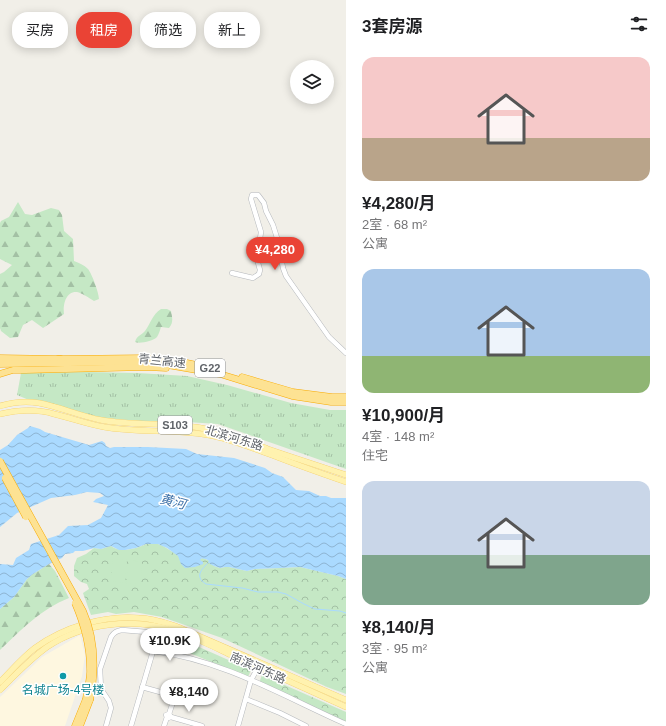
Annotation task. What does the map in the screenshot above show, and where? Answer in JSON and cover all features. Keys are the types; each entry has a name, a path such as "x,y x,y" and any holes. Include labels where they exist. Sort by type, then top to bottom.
{"highway":[{"path":"0,358 71,359"},
{"name":"青兰高速","path":"71,359 144,358 182,362 221,370 293,392 332,397 346,397"},
{"path":"0,361 71,359"},
{"path":"0,364 138,362 156,363 193,369"},
{"path":"0,374 13,370 147,367 193,369"},
{"name":"青兰高速","path":"193,369 220,374 292,396 331,402 346,402"},
{"path":"0,461 88,622 95,669 80,726"},
{"path":"0,469 73,600 82,620 89,645 91,669 88,700 75,726"}],"main road":[{"name":"北滨河东路","path":"0,406 16,402 34,402 82,416 108,421 179,425 202,428 225,434 346,475"},
{"name":"北滨河东路","path":"0,414 23,411 42,412 55,414 94,425 114,428 214,436 235,442 346,482"},
{"name":"南滨河东路","path":"0,682 35,648 50,638 63,632 85,624 112,618 140,618 178,626 346,707"},
{"name":"南滨河东路","path":"0,690 27,663 48,647 65,637 86,629 113,624 136,624 160,627 183,634 346,700"}],"street":[{"path":"232,273 253,278 259,274 260,270 257,259 261,232 251,199 252,195 258,195 264,204 273,225 286,276 329,337 346,353"},
{"path":"131,726 160,627"},
{"path":"106,726 111,708 109,701 101,689 100,669 111,637 114,632 122,630 159,633"},
{"path":"153,651 191,658 223,668 346,724"},
{"path":"238,726 252,680 259,665"},
{"path":"142,687 176,696 164,726"},
{"path":"246,699 306,726"},
{"path":"169,716 202,726"}],"shaded area":[{"path":"80,635 85,655 82,676 65,726 0,726 0,697 42,657"}],"green space":[{"path":"18,202 25,214 32,215 51,208 59,210 62,215 64,231 73,239 74,261 88,269 98,292 99,299 94,301 81,293 73,292 67,296 64,314 43,328 32,320 23,325 18,337 10,338 1,331 0,328 0,274 12,265 0,259 0,223 9,217"},
{"path":"161,309 171,311 171,326 169,328 161,327 157,337 153,340 137,343 135,342 145,331 154,316"},
{"path":"86,372 187,376 227,385 291,403 330,410 346,410 346,469 218,424 103,418 36,403 17,395 21,373"},
{"path":"146,544 158,544 163,546 193,567 195,567 200,559 203,558 208,560 214,566 220,568 229,567 247,571 255,569 300,567 346,579 346,694 327,687 222,638 162,617 134,612 116,614 108,612 91,615 83,593 89,589 87,584 81,582 74,576 74,566 77,558 94,548 101,549 111,546 128,550"},
{"path":"113,559 127,560 125,583 111,581"},
{"path":"129,560 142,562 140,584 126,583"},
{"path":"49,564 55,571 69,598 40,614 0,650 0,609 14,597 27,579"},
{"path":"162,632 251,670 248,677 158,640"},
{"path":"262,675 346,712 346,722 259,683"}],"water":[{"name":"黄河","path":"30,426 89,445 102,441 110,448 148,447 186,449 197,454 234,458 265,468 272,473 283,477 296,490 309,491 320,496 331,498 346,498 346,579 300,567 255,569 247,571 229,567 220,568 210,564 208,560 203,558 200,560 203,564 185,568 181,564 178,556 167,548 158,544 146,544 125,550 119,550 111,546 101,549 94,548 83,551 75,551 73,553 65,554 62,558 49,564 27,579 14,597 0,609 0,564 13,565 16,558 29,550 31,544 59,535 68,526 88,525 101,518 108,505 93,502 104,496 100,493 87,492 51,498 17,513 0,527 0,450"}],"waterway":[{"path":"210,561 200,572 200,578 206,584 242,588 258,592 278,592 286,594 315,609 340,611 346,613"}],"place":[{"name":"名城广场-4号楼","path":"63,676"}]}
